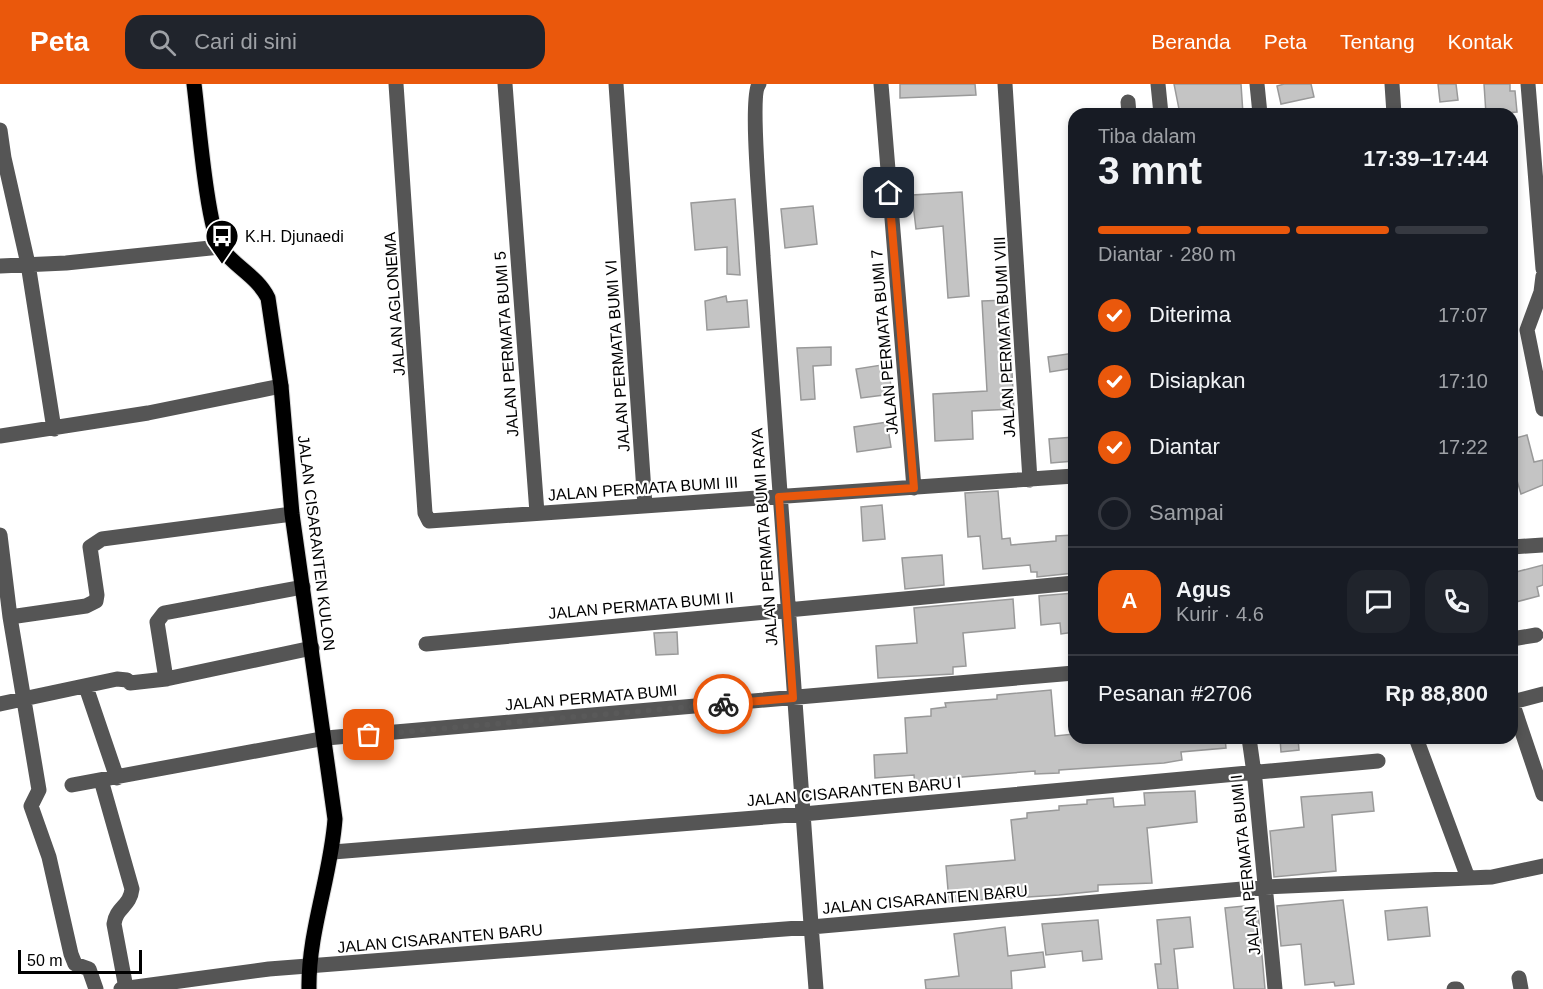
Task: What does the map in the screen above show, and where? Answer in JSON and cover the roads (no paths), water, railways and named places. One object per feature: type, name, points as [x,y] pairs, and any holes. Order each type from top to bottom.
[{"type":"main road","points":[[194,84],[212,222],[220,247]]},
{"type":"main road","name":"JALAN CISARANTEN KULON","points":[[220,247],[262,286],[268,298],[281,386],[292,514],[326,738],[335,819],[333,852],[309,966],[309,989]]},
{"type":"street","name":"JALAN AGLONEMA","points":[[396,84],[425,513],[429,520]]},
{"type":"street","name":"JALAN PERMATA BUMI 5","points":[[505,84],[537,513]]},
{"type":"street","name":"JALAN PERMATA BUMI VI","points":[[616,84],[645,506]]},
{"type":"street","name":"JALAN PERMATA BUMI 7","points":[[881,84],[914,488]]},
{"type":"street","name":"JALAN PERMATA BUMI VIII","points":[[1005,84],[1014,191],[1030,480]]},
{"type":"street","points":[[1158,84],[1160,108]]},
{"type":"street","points":[[1257,84],[1259,108]]},
{"type":"street","points":[[1392,84],[1394,108]]},
{"type":"street","points":[[1528,84],[1540,182],[1543,269]]},
{"type":"street","name":"JALAN PERMATA BUMI RAYA","points":[[755,86],[759,193],[786,610],[816,989]]},
{"type":"street","points":[[0,130],[2,158],[28,264],[54,429]]},
{"type":"street","points":[[0,266],[66,263],[220,247]]},
{"type":"street","points":[[1543,276],[1541,291],[1527,330],[1539,376],[1543,409]]},
{"type":"street","points":[[0,436],[54,429],[281,386]]},
{"type":"street","name":"JALAN PERMATA BUMI III","points":[[429,520],[1068,477]]},
{"type":"street","points":[[10,617],[86,606],[96,601],[98,595],[89,555],[94,542],[102,539],[292,514]]},
{"type":"street","points":[[0,535],[22,699],[39,790],[31,806],[49,857],[71,954],[75,964],[89,969],[96,989]]},
{"type":"street","points":[[1518,547],[1543,545]]},
{"type":"street","name":"JALAN PERMATA BUMI II","points":[[426,644],[1068,584]]},
{"type":"street","points":[[165,679],[157,622],[164,613],[303,587]]},
{"type":"street","points":[[1518,638],[1536,635]]},
{"type":"street","points":[[0,704],[117,679],[127,680],[130,683],[165,679],[312,648]]},
{"type":"street","name":"JALAN PERMATA BUMI","points":[[72,785],[326,738],[1068,674]]},
{"type":"street","points":[[86,687],[117,778]]},
{"type":"street","points":[[1518,700],[1543,694]]},
{"type":"street","points":[[1518,720],[1543,794]]},
{"type":"street","name":"JALAN PERMATA BUMI I","points":[[1250,744],[1275,989]]},
{"type":"street","points":[[1418,744],[1468,878]]},
{"type":"street","name":"JALAN CISARANTEN BARU I","points":[[333,852],[803,814],[1378,761]]},
{"type":"street","points":[[101,780],[132,889],[131,900],[115,916],[114,924],[124,989]]},
{"type":"street","name":"JALAN CISARANTEN BARU","points":[[124,989],[228,973],[812,927],[1265,887],[1492,877],[1543,866]]},
{"type":"place","name":"K.H. Djunaedi","points":[[222,265]]}]
